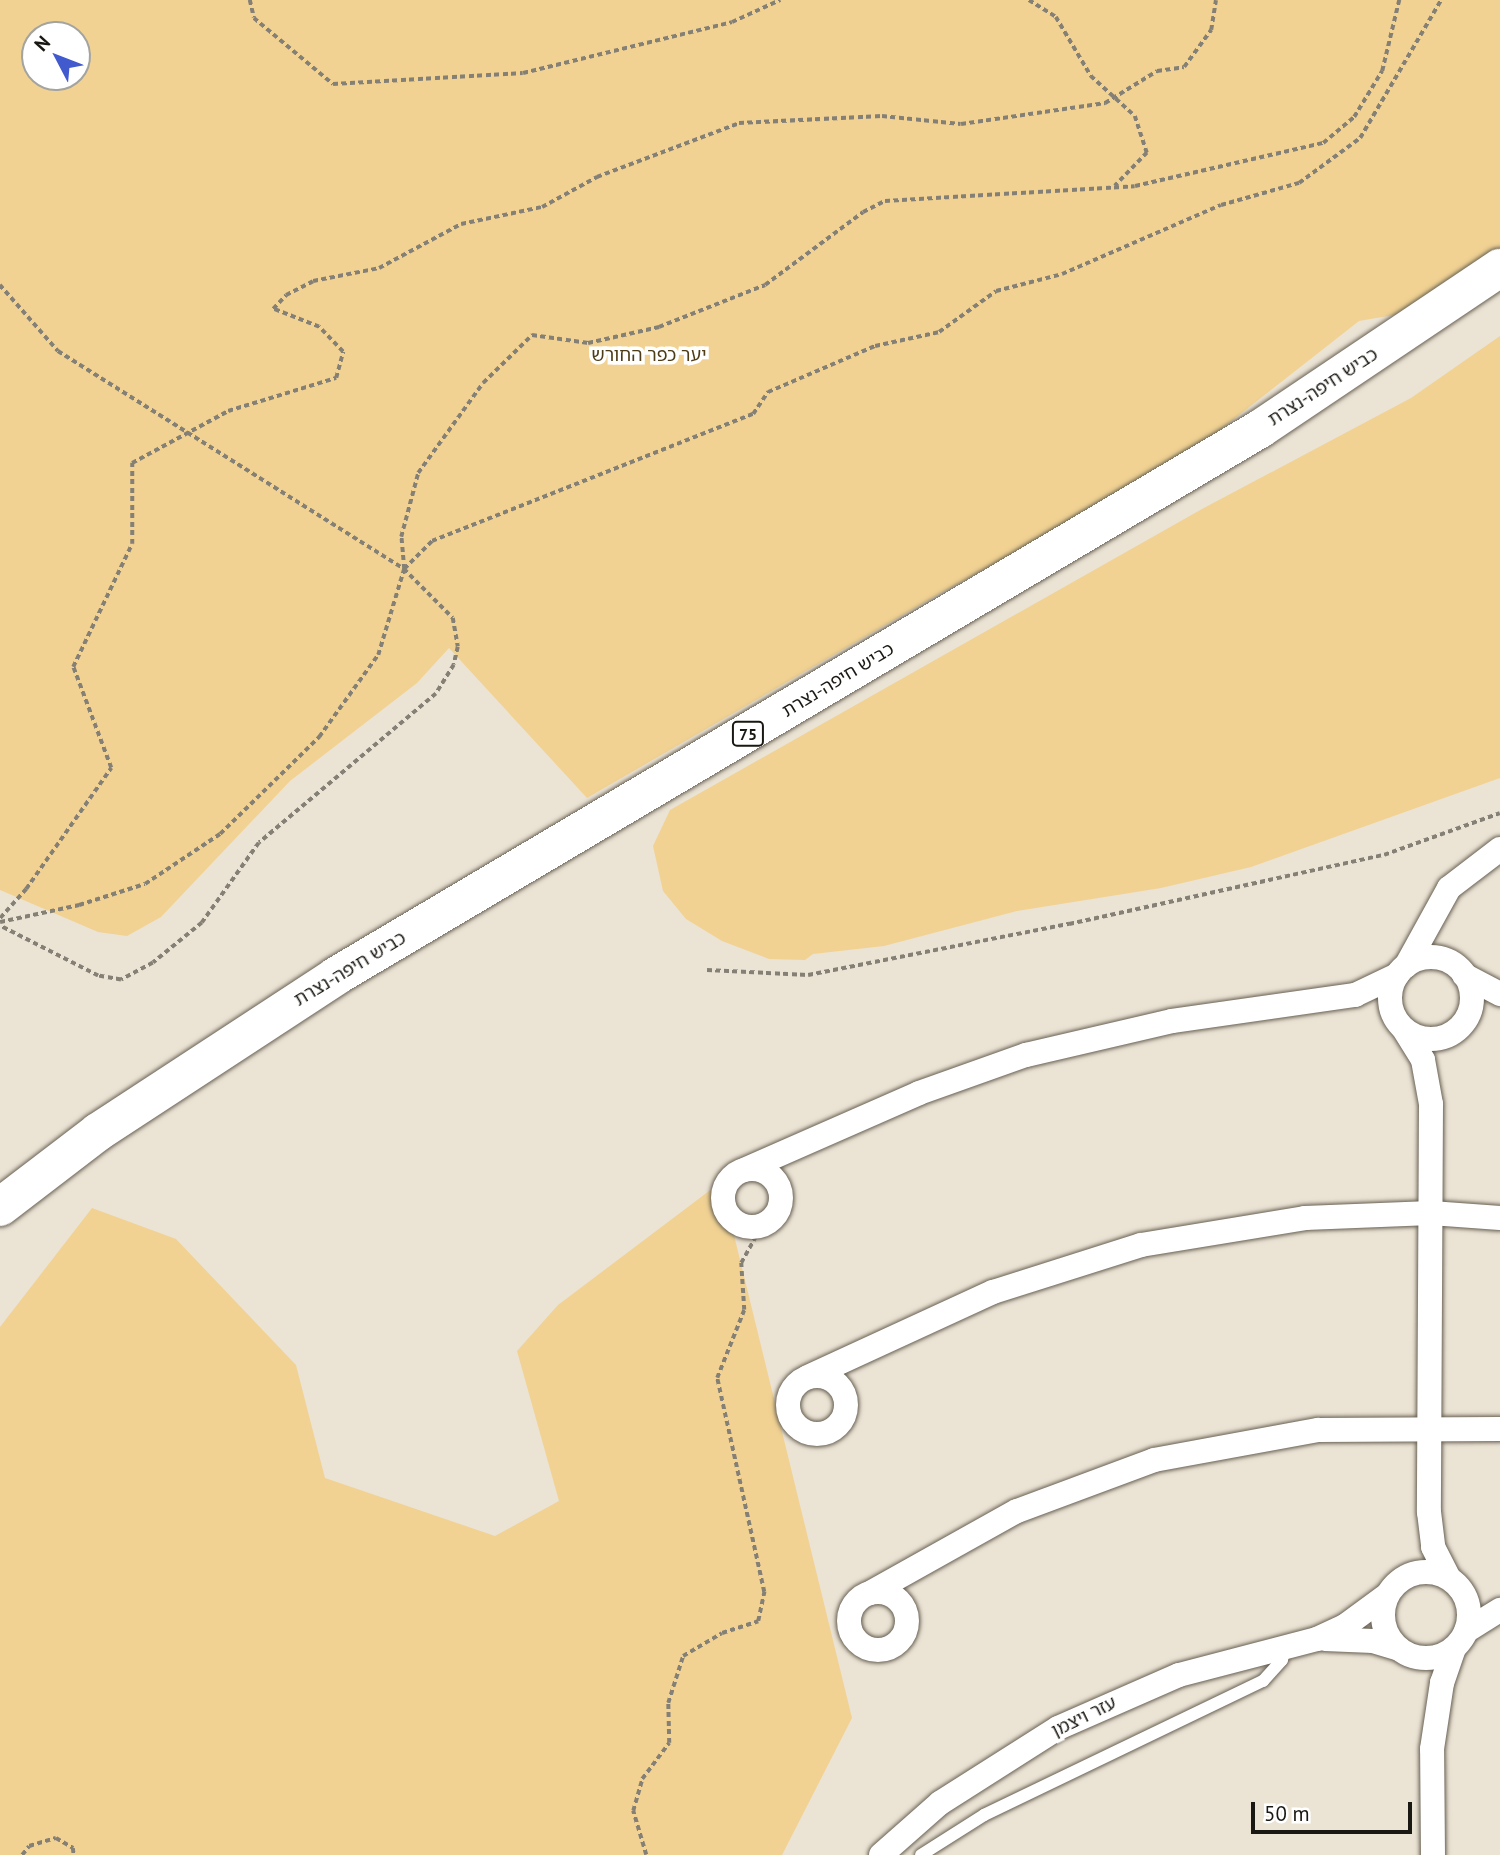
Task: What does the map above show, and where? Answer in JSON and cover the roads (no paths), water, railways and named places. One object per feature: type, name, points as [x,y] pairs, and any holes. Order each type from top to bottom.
[{"type":"highway","name":"כביש חיפה-נצרת","points":[[0,1207],[98,1132],[336,976],[1260,429],[1500,268]]},
{"type":"street","points":[[1433,1855],[1432,1749],[1437,1715],[1470,1611],[1433,1547],[1429,1512],[1432,1104],[1423,1060],[1400,1026],[1390,993],[1456,881],[1500,849]]},
{"type":"street","points":[[1432,1104],[1472,995],[1460,970],[1447,952],[1442,916],[1456,881]]},
{"type":"street","points":[[811,1139],[787,1163],[780,1187],[778,1212],[761,1227],[737,1224],[724,1205],[725,1188],[744,1170],[811,1139],[919,1093],[1026,1055],[1172,1021],[1354,995],[1426,957],[1460,970],[1500,994]]},
{"type":"street","points":[[1300,1004],[1376,1009],[1400,1026],[1432,1040],[1500,1008]]},
{"type":"street","points":[[744,1170],[761,1170],[780,1187]]},
{"type":"street","points":[[879,1342],[856,1361],[848,1374],[844,1394],[846,1410],[839,1424],[817,1434],[802,1430],[791,1419],[788,1403],[794,1387],[808,1377],[879,1342],[993,1292],[1141,1245],[1305,1217],[1431,1213],[1500,1218]]},
{"type":"street","points":[[808,1377],[826,1376],[844,1394]]},
{"type":"street","points":[[870,1593],[887,1593],[901,1602],[908,1618],[905,1634],[894,1646],[871,1649],[852,1635],[849,1619],[855,1603],[870,1593],[915,1567],[1017,1511],[1154,1460],[1318,1430],[1430,1426],[1500,1429]]},
{"type":"street","points":[[1408,1576],[1429,1512]]},
{"type":"street","points":[[901,1602],[915,1567]]},
{"type":"street","points":[[1317,1639],[1345,1626],[1408,1576],[1421,1572],[1500,1597]]},
{"type":"street","points":[[1387,1595],[1384,1625],[1406,1653],[1437,1715]]},
{"type":"street","points":[[1317,1639],[1373,1641],[1406,1653],[1434,1657],[1500,1610]]},
{"type":"street","name":"עזר ויצמן","points":[[881,1855],[940,1803],[1058,1728],[1179,1675],[1317,1639]]},
{"type":"lane","points":[[922,1855],[984,1815],[1263,1681],[1282,1660],[1285,1646]]},
{"type":"park label","name":"יער כפר החורש","points":[[649,355]]}]
